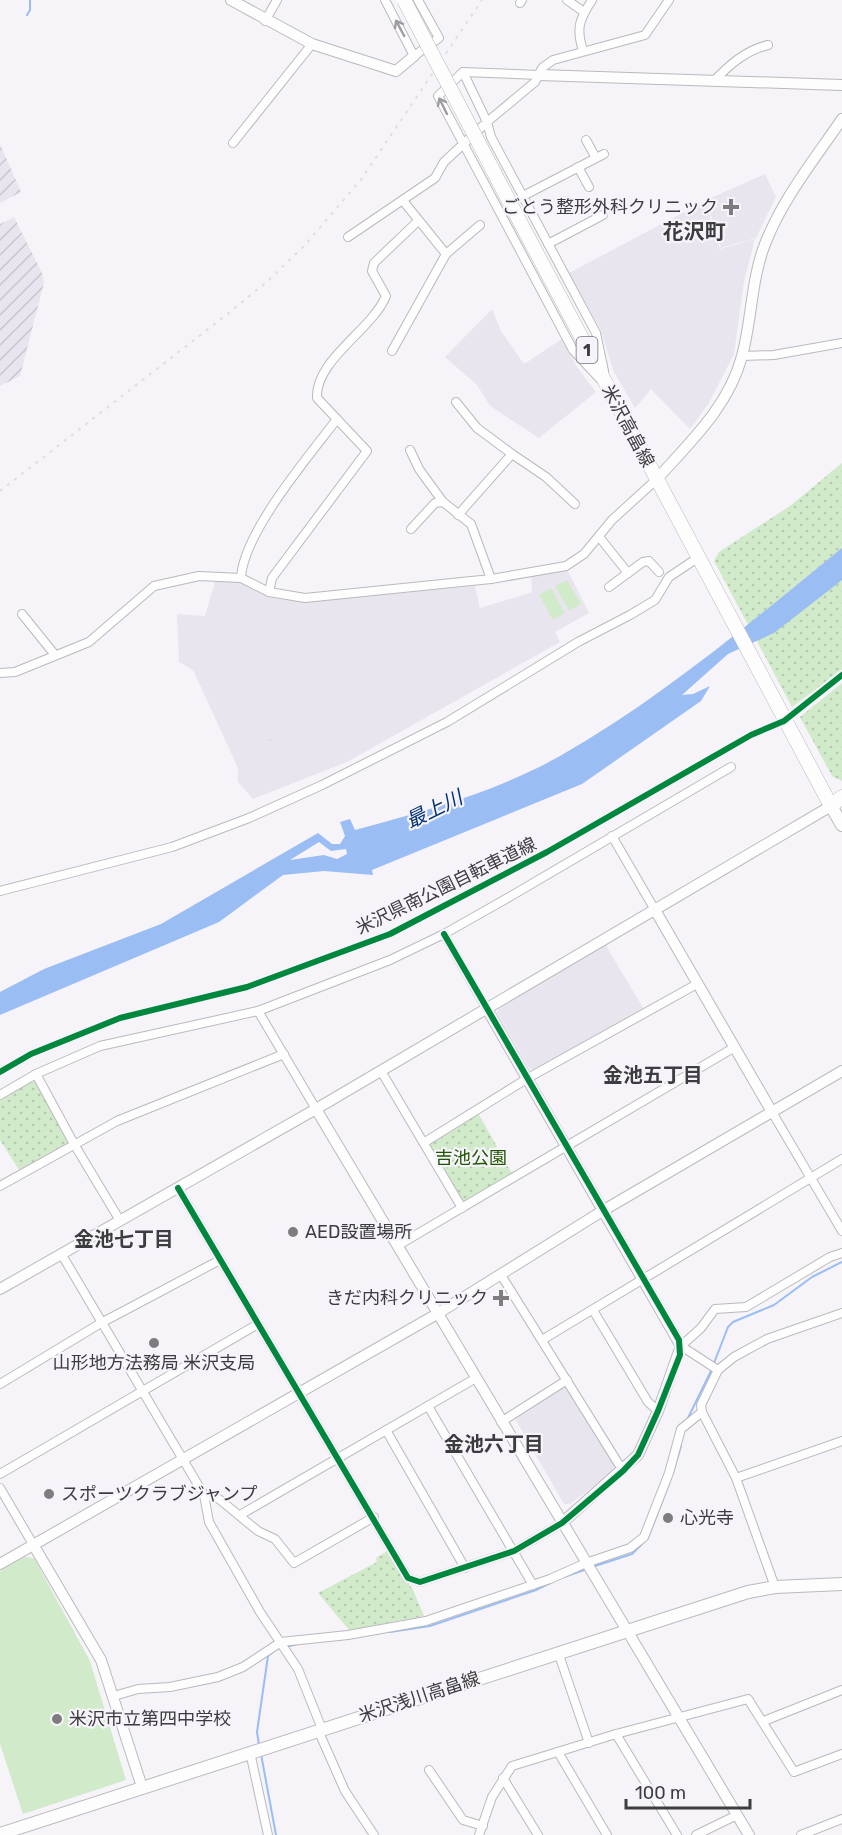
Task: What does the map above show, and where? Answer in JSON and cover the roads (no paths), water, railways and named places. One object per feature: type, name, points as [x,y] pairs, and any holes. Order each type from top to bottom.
[{"type":"main road","name":"米沢高畠線","points":[[404,0],[778,711],[831,806]]},
{"type":"main road","points":[[842,797],[831,806],[842,825]]},
{"type":"main road","name":"米沢浅川高畠線","points":[[0,1834],[627,1629],[748,1592],[775,1587],[842,1584]]},
{"type":"street","points":[[231,0],[265,21],[312,44],[396,70],[439,38],[418,0]]},
{"type":"street","points":[[265,21],[277,0]]},
{"type":"street","points":[[385,0],[414,56]]},
{"type":"street","points":[[567,0],[584,12]]},
{"type":"street","points":[[583,51],[578,32],[584,12],[592,0]]},
{"type":"street","points":[[348,237],[404,202],[435,178],[444,162],[535,82],[542,68],[553,60],[645,35],[669,0]]},
{"type":"street","points":[[233,143],[312,44]]},
{"type":"street","points":[[714,81],[728,66],[756,48],[768,45]]},
{"type":"street","points":[[607,386],[573,350],[462,145],[438,96],[463,72],[842,85]]},
{"type":"street","points":[[463,72],[487,122],[491,137],[596,333],[607,386]]},
{"type":"street","points":[[0,673],[15,672],[89,642],[154,586],[199,576],[241,578],[269,592],[304,598],[491,579],[566,566],[584,554],[600,538],[612,520],[657,479],[706,425],[724,399],[742,356],[753,287],[764,246],[784,204],[842,119]]},
{"type":"street","points":[[523,196],[600,156],[586,140]]},
{"type":"street","points":[[578,167],[589,187]]},
{"type":"street","points":[[404,202],[446,254]]},
{"type":"street","points":[[548,244],[603,215]]},
{"type":"street","points":[[269,592],[272,578],[368,451],[317,398],[316,390],[335,356],[380,312],[386,296],[372,271],[374,263],[418,221]]},
{"type":"street","points":[[392,351],[446,254],[480,225]]},
{"type":"street","points":[[742,356],[774,355],[842,343]]},
{"type":"street","points":[[456,402],[477,428],[546,477],[575,504]]},
{"type":"street","points":[[241,578],[245,555],[284,490],[337,419]]},
{"type":"street","points":[[410,450],[419,469],[443,502],[471,524],[491,579]]},
{"type":"street","points":[[458,515],[512,454]]},
{"type":"street","points":[[411,529],[435,503],[443,502]]},
{"type":"street","points":[[600,538],[628,573]]},
{"type":"street","points":[[609,587],[643,562],[649,561],[658,572]]},
{"type":"street","points":[[0,891],[172,847],[249,818],[322,784],[447,722],[578,642],[630,615],[655,600],[669,578],[701,562]]},
{"type":"street","points":[[22,614],[55,655]]},
{"type":"street","points":[[0,1095],[36,1074],[100,1046],[258,1011],[334,983],[444,934],[731,767]]},
{"type":"street","points":[[0,1289],[62,1255],[119,1219],[316,1109],[831,806]]},
{"type":"street","points":[[612,836],[842,1231]]},
{"type":"street","points":[[444,934],[681,1346],[718,1370]]},
{"type":"street","points":[[425,1142],[528,1078],[697,984]]},
{"type":"street","points":[[258,1011],[749,1835]]},
{"type":"street","points":[[397,1246],[735,1047]]},
{"type":"street","points":[[0,1186],[117,1120],[284,1054]]},
{"type":"street","points":[[381,1071],[462,1208]]},
{"type":"street","points":[[0,1564],[437,1314],[604,1210],[842,1071]]},
{"type":"street","points":[[36,1074],[119,1219]]},
{"type":"street","points":[[542,1340],[645,1280],[842,1159]]},
{"type":"street","points":[[178,1188],[408,1578],[420,1582],[514,1551],[562,1522],[623,1471],[638,1455],[658,1411],[681,1346],[701,1328],[715,1309],[746,1307],[830,1257],[842,1253]]},
{"type":"street","points":[[62,1255],[181,1461],[204,1495],[209,1522],[260,1612],[289,1653],[339,1781],[374,1835]]},
{"type":"street","points":[[0,1384],[102,1323],[220,1260]]},
{"type":"street","points":[[501,1275],[623,1471]]},
{"type":"street","points":[[593,1310],[648,1402],[658,1411]]},
{"type":"street","points":[[775,1587],[735,1478],[702,1412],[702,1405],[718,1370],[734,1357],[767,1339],[842,1313]]},
{"type":"street","points":[[0,1474],[258,1324]]},
{"type":"street","points":[[240,1515],[476,1378]]},
{"type":"street","points":[[501,1422],[567,1380]]},
{"type":"street","points":[[428,1406],[532,1585]]},
{"type":"street","points":[[114,1696],[138,1689],[170,1687],[218,1677],[243,1667],[282,1643],[348,1635],[426,1621],[532,1585],[630,1548],[644,1537],[669,1473],[681,1428],[702,1412]]},
{"type":"street","points":[[386,1430],[465,1568]]},
{"type":"street","points":[[735,1478],[842,1441]]},
{"type":"street","points":[[0,1488],[101,1660],[142,1787]]},
{"type":"street","points":[[204,1495],[219,1499],[258,1531],[275,1539],[294,1563],[374,1517]]},
{"type":"street","points":[[558,1652],[589,1743]]},
{"type":"street","points":[[764,1721],[842,1690]]},
{"type":"street","points":[[479,1835],[492,1797],[512,1766],[616,1734],[748,1699],[764,1721],[794,1772],[842,1754]]},
{"type":"street","points":[[616,1734],[676,1835]]},
{"type":"street","points":[[250,1752],[267,1835]]},
{"type":"street","points":[[558,1752],[607,1835]]},
{"type":"street","points":[[429,1770],[463,1820],[483,1826]]},
{"type":"street","points":[[503,1778],[538,1835]]},
{"type":"street","points":[[696,1835],[737,1815]]},
{"type":"street","points":[[801,1835],[842,1819]]},
{"type":"water","name":"最上川","points":[[842,548],[842,580],[774,633],[728,654],[682,695],[693,694],[710,686],[701,701],[582,784],[372,870],[373,875],[324,871],[283,875],[219,922],[0,1015],[0,992],[44,969],[161,924],[318,833],[332,844],[340,844],[345,836],[340,822],[350,819],[355,830],[434,808],[511,780],[560,756],[670,684],[740,631]],"holes":[[[319,842],[331,851],[346,849],[347,854],[337,859],[324,855],[290,860]]]},
{"type":"waterway","points":[[27,15],[30,10],[30,0]]},
{"type":"waterway","points":[[714,1363],[728,1327],[733,1322],[774,1305],[812,1277],[842,1262]]},
{"type":"waterway","points":[[687,1420],[712,1369]]},
{"type":"waterway","points":[[673,1473],[681,1446]]},
{"type":"waterway","points":[[592,1567],[632,1554],[648,1538],[669,1484]]},
{"type":"waterway","points":[[561,1578],[587,1569]]},
{"type":"waterway","points":[[390,1632],[430,1626],[536,1590],[550,1583]]},
{"type":"waterway","points":[[286,1647],[298,1644]]},
{"type":"waterway","points":[[259,1745],[257,1732],[268,1656],[273,1652]]},
{"type":"waterway","points":[[261,1754],[276,1835]]},
{"type":"railway","points":[[0,491],[230,312],[269,280],[304,246],[360,181],[482,0]]},
{"type":"railway","points":[[269,740],[279,739]]},
{"type":"place","name":"ごとう整形外科クリニック","points":[[731,207]]},
{"type":"place","name":"AED設置場所","points":[[293,1232]]},
{"type":"place","name":"きだ内科クリニック","points":[[501,1298]]},
{"type":"place","name":"山形地方法務局 米沢支局","points":[[154,1343]]},
{"type":"place","name":"スポーツクラブジャンプ","points":[[49,1494]]},
{"type":"place","name":"心光寺","points":[[668,1518]]},
{"type":"place","name":"米沢市立第四中学校","points":[[57,1719]]},
{"type":"district","name":"花沢町","points":[[694,232]]},
{"type":"district","name":"金池五丁目","points":[[653,1075]]},
{"type":"district","name":"金池七丁目","points":[[124,1239]]},
{"type":"district","name":"金池六丁目","points":[[494,1444]]},
{"type":"park label","name":"吉池公園","points":[[471,1158]]}]
